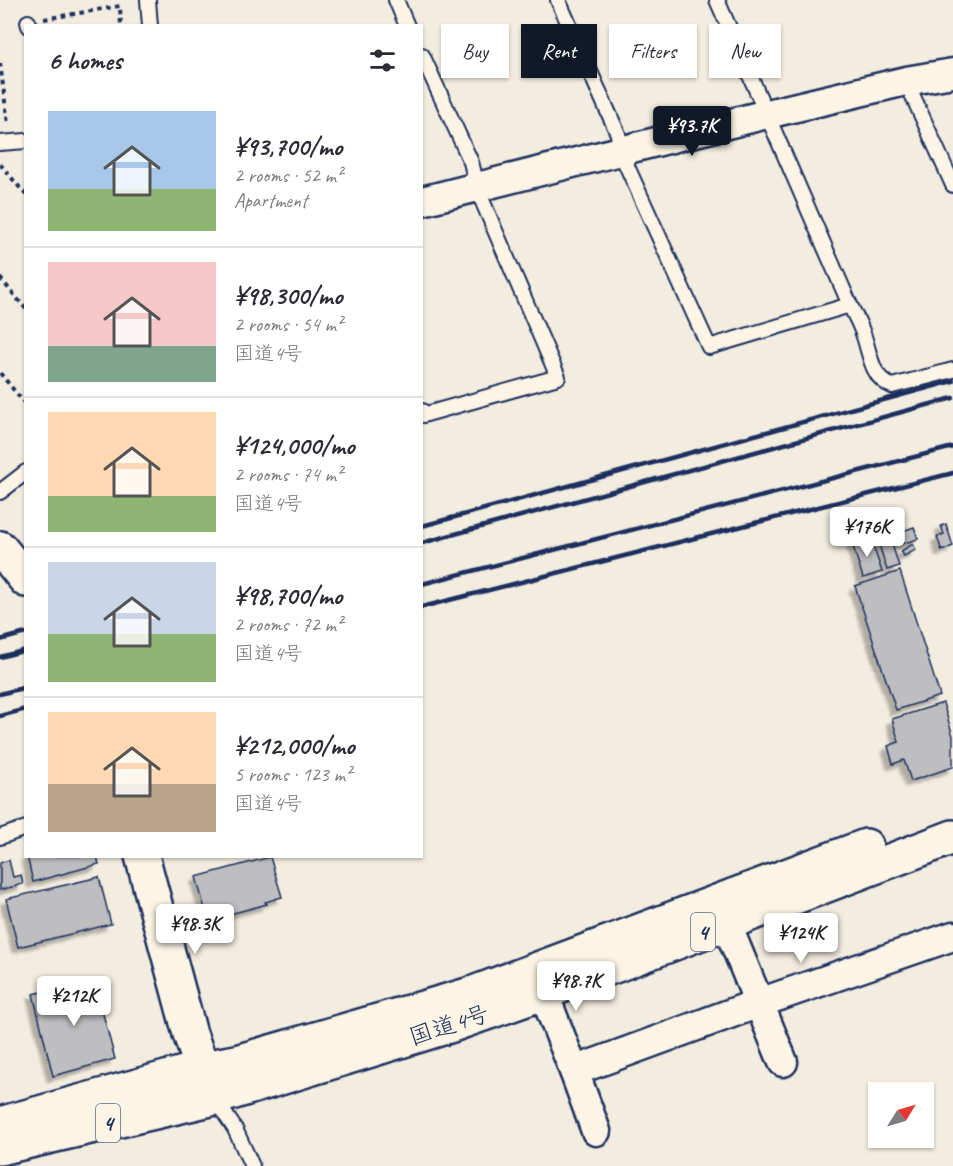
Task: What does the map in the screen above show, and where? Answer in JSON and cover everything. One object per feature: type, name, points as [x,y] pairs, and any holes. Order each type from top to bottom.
[{"type":"main road","points":[[0,548],[24,578]]},
{"type":"main road","name":"国道4号","points":[[0,1124],[208,1083],[452,1025],[539,982],[722,912],[953,814]]},
{"type":"main road","name":"国道4号","points":[[722,912],[953,837]]},
{"type":"main road","points":[[143,858],[190,1034],[208,1083]]},
{"type":"main road","name":"国道4号","points":[[0,1148],[208,1083]]},
{"type":"street","points":[[423,201],[767,114],[906,81],[953,73]]},
{"type":"street","points":[[722,912],[783,1062]]},
{"type":"street","points":[[574,1071],[759,1003],[953,936]]},
{"type":"street","points":[[539,982],[596,1131]]},
{"type":"lane","points":[[148,0],[150,24]]},
{"type":"lane","points":[[396,0],[407,24]]},
{"type":"lane","points":[[558,0],[618,134],[620,150],[709,347],[850,305]]},
{"type":"lane","points":[[717,0],[862,330],[873,367],[882,383],[892,386],[953,370]]},
{"type":"lane","points":[[423,58],[471,162],[477,186],[558,377],[423,415]]},
{"type":"lane","points":[[906,81],[953,184]]},
{"type":"lane","points":[[5,143],[24,141]]},
{"type":"lane","points":[[0,492],[24,474]]},
{"type":"lane","points":[[0,837],[24,829]]},
{"type":"lane","points":[[208,1083],[235,1129],[252,1166]]},
{"type":"path","points":[[28,24],[120,6],[122,24]]},
{"type":"path","points":[[0,63],[5,143]]},
{"type":"path","points":[[0,164],[24,193]]},
{"type":"path","points":[[0,278],[24,307]]},
{"type":"path","points":[[0,373],[24,403]]},
{"type":"building","points":[[946,524],[953,546],[942,551],[937,537],[944,534],[941,526]]},
{"type":"building","points":[[914,527],[918,539],[901,544],[897,533]]},
{"type":"building","points":[[882,533],[884,537],[889,535],[899,566],[887,570],[876,535]]},
{"type":"building","points":[[870,537],[882,572],[863,578],[852,543]]},
{"type":"building","points":[[913,544],[916,550],[904,556],[901,551]]},
{"type":"building","points":[[900,571],[940,696],[896,710],[855,586]]},
{"type":"building","points":[[943,703],[953,736],[953,767],[911,781],[904,760],[893,764],[888,746],[899,742],[892,719]]},
{"type":"building","points":[[27,858],[98,858],[99,864],[33,882]]},
{"type":"building","points":[[270,858],[282,897],[265,902],[267,904],[208,920],[196,877]]},
{"type":"building","points":[[9,860],[13,877],[21,875],[23,884],[0,890],[0,863]]},
{"type":"building","points":[[99,877],[111,924],[18,947],[6,899]]},
{"type":"building","points":[[94,980],[115,1059],[53,1076],[33,994]]},
{"type":"railway","points":[[423,526],[953,381]]},
{"type":"railway","points":[[423,543],[953,398]]},
{"type":"railway","points":[[423,584],[953,447]]},
{"type":"railway","points":[[423,607],[953,473]]},
{"type":"railway","points":[[0,640],[24,634]]},
{"type":"railway","points":[[0,657],[24,651]]},
{"type":"railway","points":[[0,694],[24,688]]},
{"type":"railway","points":[[0,716],[24,710]]}]
